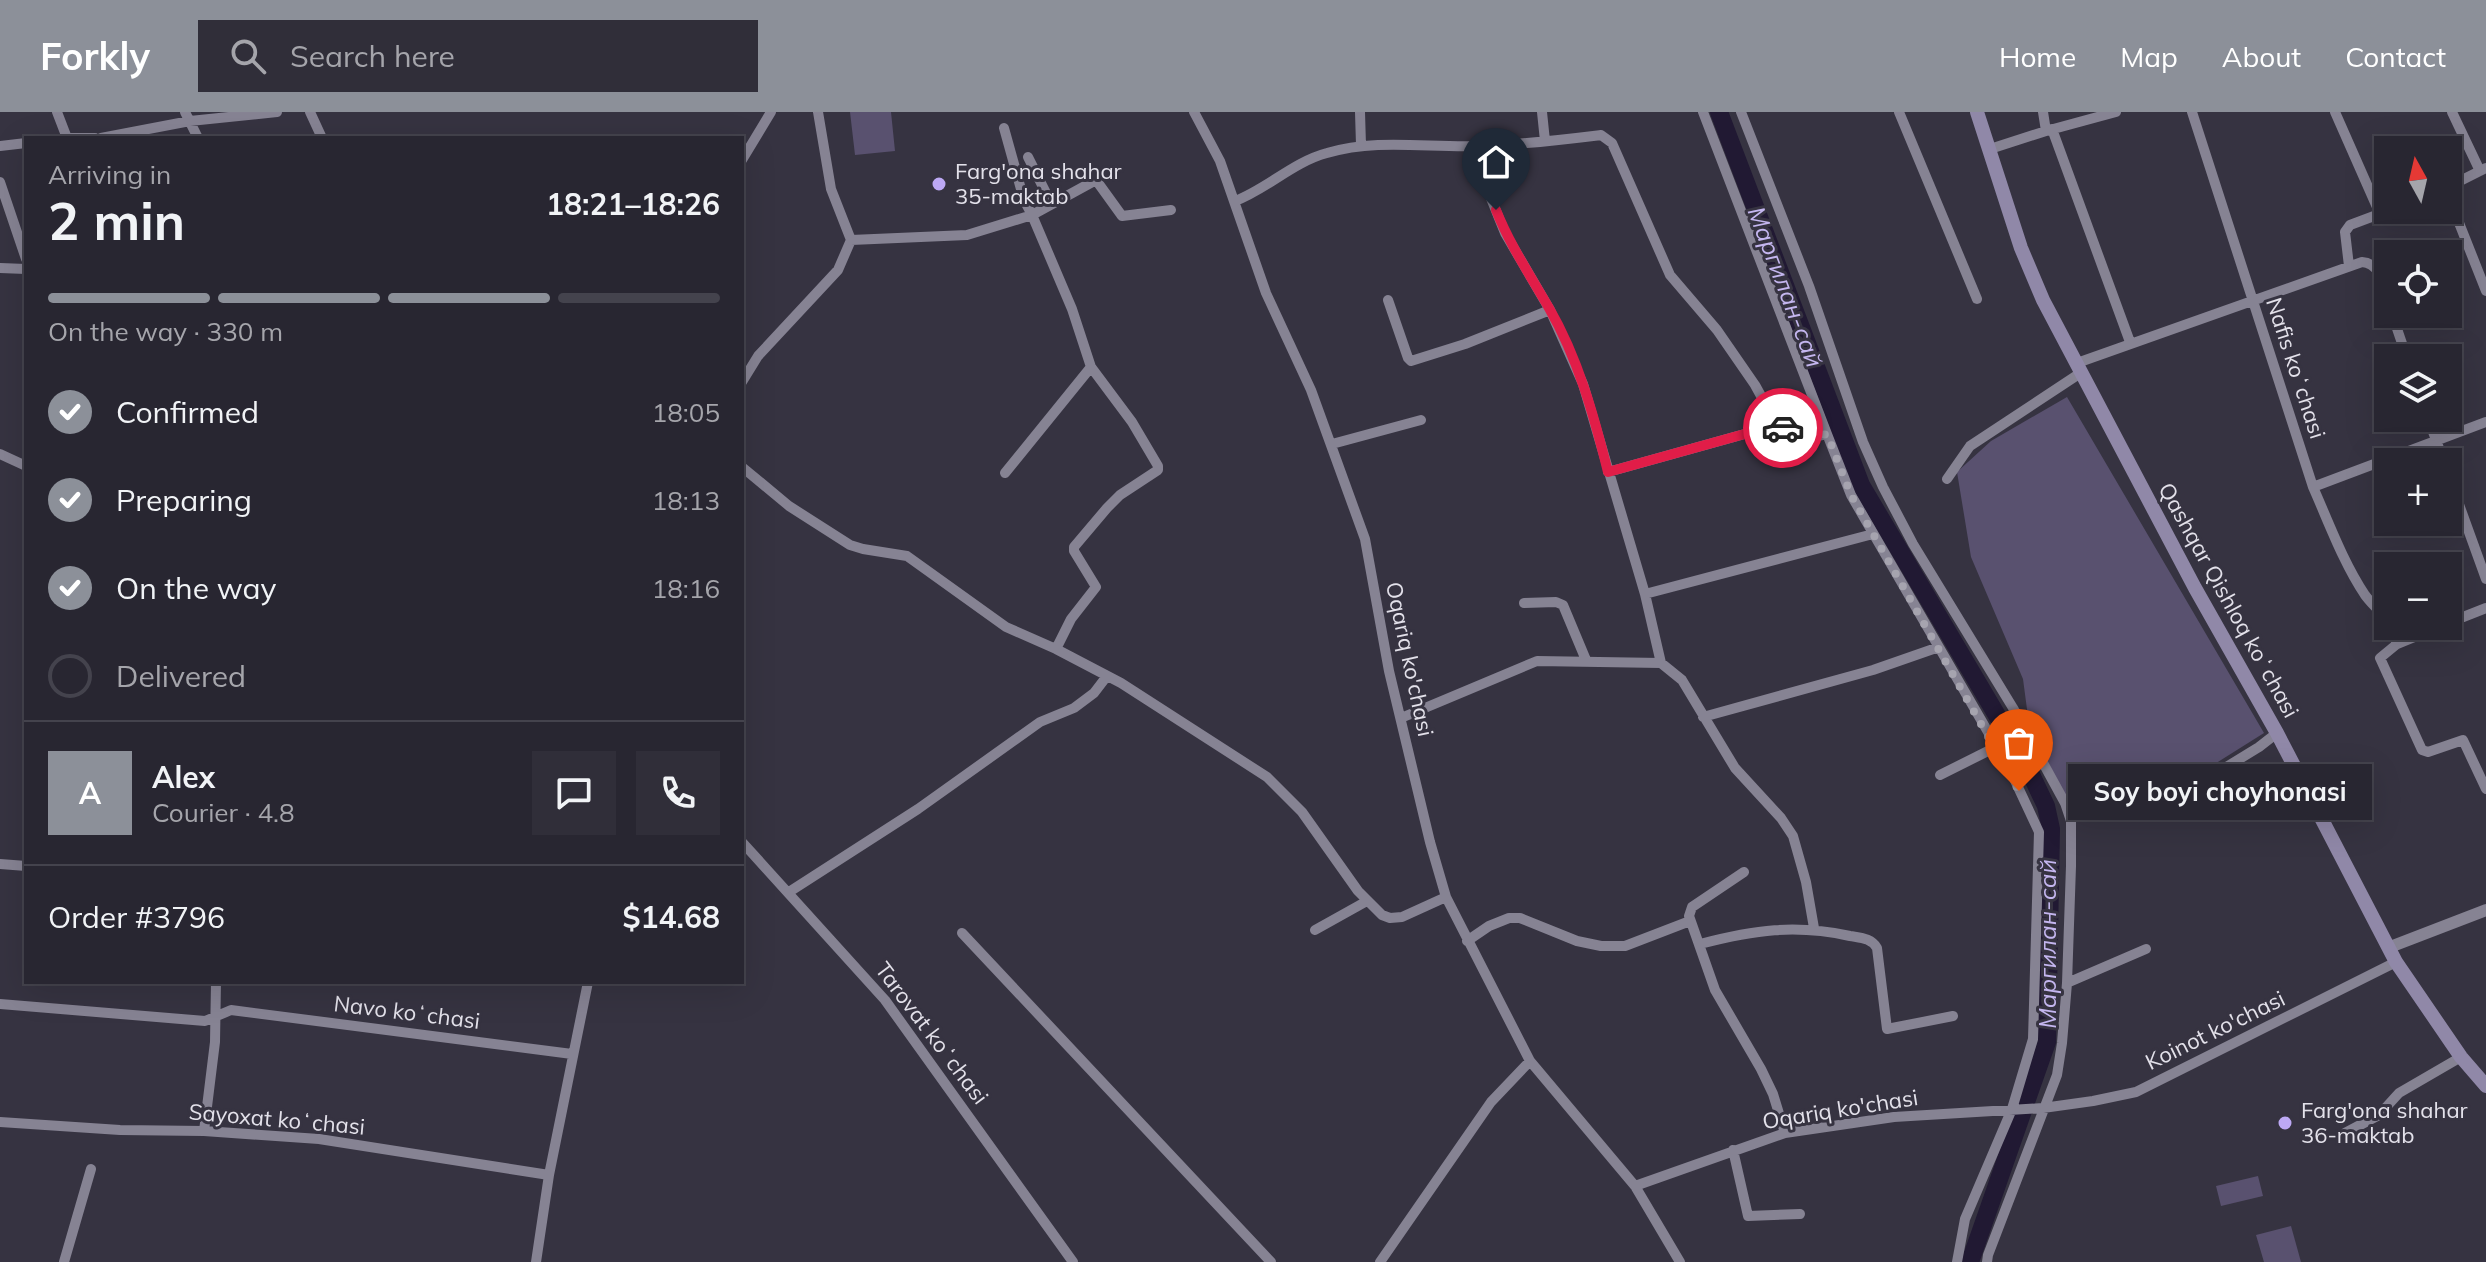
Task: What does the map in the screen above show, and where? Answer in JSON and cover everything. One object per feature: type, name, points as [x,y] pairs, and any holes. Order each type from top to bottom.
[{"type":"main road","name":"Qashqar Qishloq koʻchasi","points":[[1977,112],[2033,278],[2195,588],[2277,733],[2396,962],[2461,1057],[2486,1086]]},
{"type":"street","points":[[57,112],[65,136]]},
{"type":"street","points":[[109,136],[187,117],[277,112]]},
{"type":"street","points":[[310,112],[321,136]]},
{"type":"street","points":[[744,157],[771,112]]},
{"type":"street","points":[[744,379],[758,356],[838,270],[851,240],[831,189],[818,112]]},
{"type":"street","name":"Oqariq ko'chasi","points":[[1194,112],[1220,161],[1266,293],[1311,390],[1365,539],[1389,671],[1446,897],[1530,1061],[1635,1186],[1680,1262]]},
{"type":"street","points":[[1360,112],[1361,145]]},
{"type":"street","points":[[1542,112],[1545,141]]},
{"type":"street","points":[[1703,112],[1851,495],[1996,747],[2039,832],[2033,1039],[2012,1109],[1965,1219],[1957,1262]]},
{"type":"street","points":[[1741,112],[1809,286],[1863,442],[1883,487],[1913,544],[2013,708],[2065,803],[2071,821],[2067,983],[2057,1075],[1987,1262]]},
{"type":"street","points":[[1899,112],[1977,299]]},
{"type":"street","points":[[2043,112],[2130,342]]},
{"type":"street","points":[[1990,149],[2116,112]]},
{"type":"street","name":"Nafis koʻchasi","points":[[2192,112],[2313,487],[2338,545],[2367,598],[2374,604]]},
{"type":"street","points":[[2335,112],[2374,190]]},
{"type":"street","points":[[2452,112],[2483,169],[2462,180]]},
{"type":"street","points":[[187,117],[197,136]]},
{"type":"street","points":[[1004,128],[1024,200],[1072,309],[1091,367],[1132,422],[1158,466],[1158,470],[1120,495],[1074,547],[1096,587],[1071,619],[1056,649]]},
{"type":"street","points":[[1235,201],[1252,195],[1311,159],[1361,145],[1482,146],[1601,135],[1612,143],[1670,275],[1717,330],[1755,385],[1777,425]]},
{"type":"street","points":[[0,146],[24,143]]},
{"type":"street","points":[[1482,146],[1486,186],[1505,233],[1550,310],[1583,384],[1645,594],[1661,663]]},
{"type":"street","points":[[1028,157],[1051,203]]},
{"type":"street","points":[[851,240],[967,235],[1032,215],[1096,180],[1122,216],[1171,210]]},
{"type":"street","points":[[0,182],[24,253]]},
{"type":"street","points":[[2349,266],[2345,232],[2350,225],[2374,216]]},
{"type":"street","points":[[2459,224],[2486,291]]},
{"type":"street","points":[[1947,479],[1970,446],[2080,367],[2130,342],[2254,302],[2349,266],[2370,262],[2374,266]]},
{"type":"street","points":[[0,268],[24,269]]},
{"type":"street","points":[[1388,300],[1411,361],[1465,344],[1550,310]]},
{"type":"street","points":[[1005,473],[1091,367]]},
{"type":"street","points":[[1332,444],[1421,420]]},
{"type":"street","points":[[2313,487],[2486,422]]},
{"type":"street","points":[[1608,472],[1777,425],[1804,436],[1827,434]]},
{"type":"street","points":[[2433,432],[2438,448]]},
{"type":"street","points":[[0,454],[24,465]]},
{"type":"street","points":[[744,469],[789,506],[850,545],[907,556],[1006,627],[1107,676],[1278,785],[1302,812],[1367,901],[1382,915],[1402,917],[1446,897]]},
{"type":"street","points":[[2462,513],[2486,579]]},
{"type":"street","points":[[1645,594],[1873,534]]},
{"type":"street","points":[[1524,603],[1556,602],[1563,605],[1586,660]]},
{"type":"street","points":[[2462,617],[2486,608]]},
{"type":"street","name":"Nafis koʻchasi","points":[[2395,640],[2397,644]]},
{"type":"street","points":[[2407,640],[2380,658],[2422,750],[2428,752],[2463,740],[2486,789]]},
{"type":"street","points":[[1703,717],[1873,670],[1939,647]]},
{"type":"street","points":[[1401,718],[1537,661],[1661,663],[1682,680],[1735,768],[1781,818],[1793,836],[1806,882],[1814,928]]},
{"type":"street","points":[[789,892],[918,809],[1040,722],[1074,708],[1094,693],[1107,676]]},
{"type":"street","points":[[2102,815],[2150,805],[2184,793],[2277,733]]},
{"type":"street","points":[[1940,775],[1996,747]]},
{"type":"street","name":"Tarovat koʻchasi","points":[[744,844],[885,1000],[1073,1262]]},
{"type":"street","points":[[0,864],[24,866]]},
{"type":"street","points":[[1744,872],[1691,908],[1690,921],[1715,990],[1773,1094],[1785,1133]]},
{"type":"street","points":[[1315,930],[1367,901]]},
{"type":"street","points":[[2390,947],[2486,910]]},
{"type":"street","points":[[1467,941],[1489,926],[1509,918],[1520,918],[1577,941],[1601,946],[1625,946],[1690,921]]},
{"type":"street","points":[[1700,944],[1774,929],[1814,928],[1871,940],[1877,948],[1887,1029],[1953,1016]]},
{"type":"street","points":[[962,933],[1271,1262]]},
{"type":"street","points":[[2067,983],[2146,949]]},
{"type":"street","name":"Koinot ko'chasi","points":[[2012,1109],[2043,1108],[2136,1092],[2396,962]]},
{"type":"street","points":[[204,1131],[217,1014],[216,984]]},
{"type":"street","points":[[536,1262],[549,1175],[588,984]]},
{"type":"street","name":"Navo koʻchasi","points":[[0,1004],[205,1021],[231,1010],[572,1054]]},
{"type":"street","points":[[2345,1133],[2379,1115],[2399,1093],[2461,1057]]},
{"type":"street","points":[[1380,1262],[1491,1102],[1530,1061]]},
{"type":"street","name":"Oqariq ko'chasi","points":[[1635,1186],[1785,1133],[1894,1117],[2012,1109]]},
{"type":"street","name":"Sayoxat koʻchasi","points":[[0,1122],[319,1139],[549,1175]]},
{"type":"street","points":[[1733,1150],[1748,1216],[1800,1214]]},
{"type":"street","points":[[64,1262],[91,1169]]},
{"type":"shaded area","points":[[850,112],[891,112],[895,151],[855,155]]},
{"type":"shaded area","points":[[2067,397],[2264,733],[2194,777],[2071,810],[2030,732],[2023,679],[1971,557],[1957,472],[1991,441]]},
{"type":"shaded area","points":[[2258,1176],[2263,1196],[2221,1206],[2216,1186]]},
{"type":"shaded area","points":[[2291,1226],[2301,1262],[2264,1262],[2256,1235]]},
{"type":"waterway","name":"Маргилан-сай","points":[[1719,112],[1861,485],[2028,768],[2046,806],[2051,829],[2047,1042],[1970,1262]]},
{"type":"way so far","points":[[1783,428],[1804,436],[1827,434],[1851,495],[2010,770],[2019,791]]},
{"type":"place","name":"Farg'ona shahar 35-maktab","points":[[939,184]]},
{"type":"place","name":"Soy boyi choyhonasi","points":[[2019,791]]},
{"type":"place","name":"Farg'ona shahar 36-maktab","points":[[2285,1123]]},
{"type":"route","points":[[1496,210],[1520,262],[1550,310],[1583,384],[1608,472],[1777,425],[1783,428]]}]
